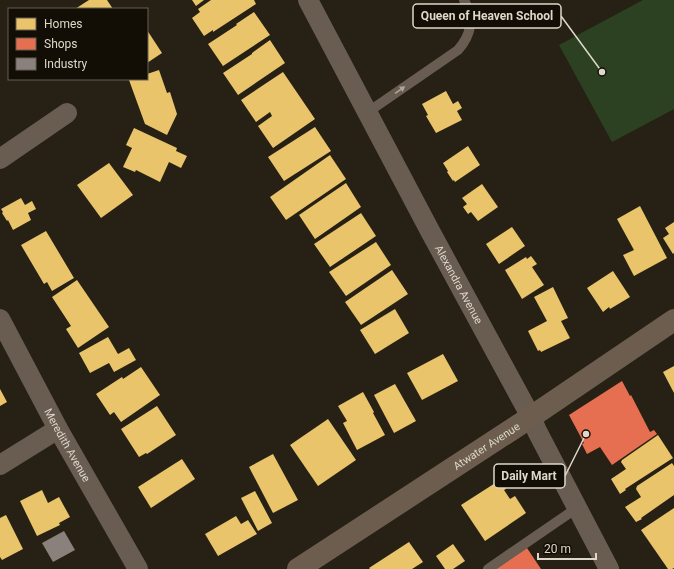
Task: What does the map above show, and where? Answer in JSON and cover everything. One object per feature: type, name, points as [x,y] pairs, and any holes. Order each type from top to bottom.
[{"type":"street","name":"Alexandra Avenue","points":[[308,0],[492,347],[531,417],[609,569]]},
{"type":"street","points":[[0,159],[67,112]]},
{"type":"street","name":"Meredith Avenue","points":[[0,319],[58,429],[138,569]]},
{"type":"street","name":"Atwater Avenue","points":[[298,569],[531,417],[674,320]]},
{"type":"street","points":[[0,465],[58,429]]},
{"type":"lane","points":[[368,112],[458,50],[469,34],[471,26],[471,19],[464,0]]},
{"type":"lane","points":[[488,569],[578,508]]},
{"type":"green space","points":[[643,0],[674,0],[674,109],[612,142],[559,45]]},
{"type":"building: Homes","points":[[89,0],[107,0],[112,8],[77,8]]},
{"type":"building: Homes","points":[[192,0],[204,0],[196,6]]},
{"type":"building: Homes","points":[[211,0],[254,0],[256,4],[213,32],[213,30],[204,36],[192,18],[200,12],[198,9]]},
{"type":"building: Homes","points":[[254,12],[270,35],[223,66],[208,44]]},
{"type":"building: Homes","points":[[148,32],[162,53],[148,62]]},
{"type":"building: Homes","points":[[270,40],[285,63],[238,95],[223,73]]},
{"type":"building: Homes","points":[[159,70],[167,93],[170,92],[177,114],[167,135],[145,124],[129,80],[148,80],[148,74]]},
{"type":"building: Homes","points":[[283,72],[315,119],[273,148],[258,126],[272,116],[270,112],[256,122],[241,100]]},
{"type":"building: Homes","points":[[446,91],[453,104],[458,101],[462,108],[457,111],[462,120],[436,133],[426,116],[428,115],[422,104]]},
{"type":"building: Homes","points":[[315,127],[331,151],[284,181],[268,157]]},
{"type":"building: Homes","points":[[134,128],[177,148],[176,151],[187,156],[181,168],[169,162],[160,182],[136,170],[135,172],[123,167],[132,148],[126,145]]},
{"type":"building: Homes","points":[[468,146],[480,165],[455,182],[447,172],[448,171],[443,163]]},
{"type":"building: Homes","points":[[330,155],[346,179],[286,220],[270,197]]},
{"type":"building: Homes","points":[[109,163],[133,195],[101,218],[77,185]]},
{"type":"building: Homes","points":[[346,183],[361,207],[315,239],[299,215]]},
{"type":"building: Homes","points":[[482,184],[498,207],[478,221],[471,212],[468,214],[463,207],[467,204],[462,198]]},
{"type":"building: Homes","points":[[21,198],[25,205],[32,201],[36,209],[28,213],[31,220],[13,230],[1,209]]},
{"type":"building: Homes","points":[[640,206],[667,258],[634,276],[623,255],[634,250],[617,219]]},
{"type":"building: Homes","points":[[361,213],[376,236],[330,267],[314,244]]},
{"type":"building: Homes","points":[[674,222],[673,254],[663,238],[669,234],[665,228]]},
{"type":"building: Homes","points":[[512,227],[525,246],[499,264],[486,244]]},
{"type":"building: Homes","points":[[46,231],[74,278],[52,291],[47,282],[44,284],[21,245]]},
{"type":"building: Homes","points":[[376,242],[391,265],[346,296],[329,272]]},
{"type":"building: Homes","points":[[531,256],[537,264],[532,267],[544,285],[522,299],[505,270],[526,257],[527,259]]},
{"type":"building: Homes","points":[[392,270],[408,294],[361,325],[345,302]]},
{"type":"building: Homes","points":[[613,271],[630,297],[610,309],[609,307],[603,312],[587,288]]},
{"type":"building: Homes","points":[[77,280],[109,327],[78,348],[66,329],[71,326],[52,297]]},
{"type":"building: Homes","points":[[553,287],[568,318],[561,321],[570,338],[541,352],[540,350],[538,351],[528,331],[547,321],[534,297]]},
{"type":"building: Homes","points":[[395,309],[409,333],[375,354],[360,330]]},
{"type":"building: Homes","points":[[108,337],[118,354],[129,348],[136,360],[114,372],[109,363],[90,373],[79,353]]},
{"type":"building: Homes","points":[[443,354],[458,381],[422,400],[407,373]]},
{"type":"building: Homes","points":[[674,366],[674,393],[663,372]]},
{"type":"building: Homes","points":[[141,367],[160,395],[121,422],[114,412],[110,415],[96,394],[122,377],[123,379]]},
{"type":"building: Homes","points":[[395,384],[416,421],[394,433],[374,395]]},
{"type":"building: Homes","points":[[0,389],[7,402],[0,406]]},
{"type":"building: Homes","points":[[363,392],[385,435],[357,450],[343,423],[347,421],[338,406]]},
{"type":"building: Homes","points":[[157,406],[176,435],[147,454],[146,453],[139,457],[121,429]]},
{"type":"building: Homes","points":[[328,419],[356,460],[318,486],[290,445]]},
{"type":"building: Homes","points":[[658,435],[673,458],[625,489],[626,490],[620,494],[611,479],[626,469],[621,462],[622,460]]},
{"type":"building: Homes","points":[[273,454],[298,500],[273,513],[249,467]]},
{"type":"building: Homes","points":[[182,459],[195,479],[151,508],[138,487]]},
{"type":"building: Homes","points":[[672,463],[674,466],[674,495],[636,522],[625,507],[641,497],[636,489],[637,486]]},
{"type":"building: Homes","points":[[500,480],[510,499],[515,496],[526,513],[485,541],[461,505]]},
{"type":"building: Homes","points":[[42,490],[48,503],[59,497],[70,517],[59,523],[60,525],[37,536],[20,501]]},
{"type":"building: Homes","points":[[255,491],[272,523],[258,531],[241,498]]},
{"type":"building: Homes","points":[[674,508],[674,568],[668,569],[641,530]]},
{"type":"building: Homes","points":[[6,515],[23,549],[2,560],[0,557],[0,518]]},
{"type":"building: Homes","points":[[236,516],[241,524],[248,520],[257,534],[218,556],[205,534]]},
{"type":"building: Homes","points":[[409,542],[423,562],[412,569],[369,568]]},
{"type":"building: Homes","points":[[453,544],[465,561],[453,569],[445,569],[436,556]]},
{"type":"building: Shops","points":[[622,381],[650,432],[654,430],[657,434],[612,465],[600,447],[587,454],[582,444],[584,443],[569,415]]},
{"type":"building: Shops","points":[[527,548],[541,569],[495,569]]},
{"type":"building: Industry","points":[[64,531],[75,550],[53,562],[42,543]]},
{"type":"place","name":"Queen of Heaven School","points":[[602,72]]},
{"type":"place","name":"Daily Mart","points":[[586,434]]}]
